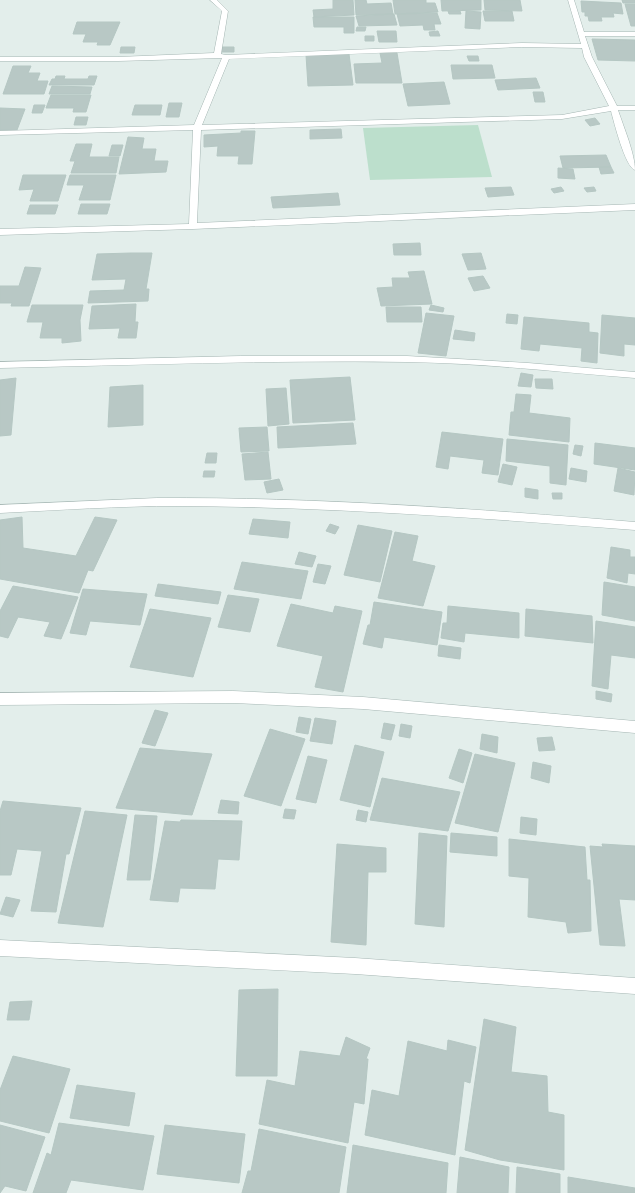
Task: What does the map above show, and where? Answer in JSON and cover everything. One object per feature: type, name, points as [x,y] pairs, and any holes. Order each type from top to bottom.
[{"type":"street","points":[[213,0],[225,11],[217,55]]},
{"type":"street","points":[[571,0],[584,46],[614,108],[624,143],[635,168]]},
{"type":"street","points":[[580,34],[635,34]]},
{"type":"street","points":[[0,59],[118,59],[217,55],[226,57],[522,45],[584,46]]},
{"type":"street","points":[[193,226],[197,128],[226,57]]},
{"type":"street","points":[[0,133],[562,117],[614,108],[635,108]]},
{"type":"street","points":[[0,232],[193,226],[635,207]]},
{"type":"street","points":[[0,365],[241,359],[407,359],[528,366],[635,375]]},
{"type":"street","points":[[0,509],[178,502],[289,505],[515,516],[635,526]]},
{"type":"street","points":[[0,699],[110,700],[233,697],[363,703],[635,727]]},
{"type":"street","points":[[0,948],[355,966],[635,986]]},
{"type":"green space","points":[[478,125],[492,177],[370,180],[363,128]]},
{"type":"building","points":[[333,0],[353,0],[354,15],[314,17],[313,10],[333,9]]},
{"type":"building","points":[[355,0],[366,0],[367,4],[391,3],[393,14],[356,15]]},
{"type":"building","points":[[393,0],[426,0],[426,3],[435,3],[438,12],[395,14]]},
{"type":"building","points":[[441,0],[481,0],[481,10],[442,11]]},
{"type":"building","points":[[484,0],[520,0],[522,11],[485,10]]},
{"type":"building","points":[[622,0],[635,0],[635,3],[623,3]]},
{"type":"building","points":[[581,1],[621,3],[623,14],[613,13],[614,17],[601,17],[602,21],[589,21],[588,16],[585,16],[585,12],[582,12]]},
{"type":"building","points":[[625,4],[635,4],[635,26],[631,26]]},
{"type":"building","points":[[448,11],[460,11],[461,14],[449,14]]},
{"type":"building","points":[[466,11],[481,12],[480,29],[465,28]]},
{"type":"building","points":[[483,11],[512,11],[514,21],[485,21]]},
{"type":"building","points":[[437,13],[441,24],[434,24],[435,30],[424,30],[423,25],[400,26],[397,14]]},
{"type":"building","points":[[394,14],[397,25],[359,26],[356,16]]},
{"type":"building","points":[[313,17],[354,17],[354,33],[344,33],[344,27],[314,27]]},
{"type":"building","points":[[77,22],[120,22],[110,45],[97,45],[98,42],[83,42],[86,34],[73,34]]},
{"type":"building","points":[[357,27],[366,27],[365,31],[356,31]]},
{"type":"building","points":[[377,31],[396,31],[397,42],[379,42]]},
{"type":"building","points":[[438,31],[440,36],[430,36],[429,32]]},
{"type":"building","points":[[365,36],[374,36],[374,41],[365,41]]},
{"type":"building","points":[[592,39],[635,40],[635,61],[598,60]]},
{"type":"building","points":[[121,47],[135,47],[134,53],[120,53]]},
{"type":"building","points":[[222,47],[234,47],[234,52],[221,52]]},
{"type":"building","points":[[380,53],[397,53],[402,83],[356,83],[354,64],[382,63]]},
{"type":"building","points":[[349,54],[353,85],[308,86],[306,55]]},
{"type":"building","points":[[467,56],[478,56],[479,61],[469,61]]},
{"type":"building","points":[[451,65],[492,65],[495,78],[453,79]]},
{"type":"building","points":[[13,66],[31,66],[28,73],[40,73],[37,81],[48,81],[44,94],[3,94]]},
{"type":"building","points":[[56,76],[65,76],[64,79],[88,79],[89,76],[97,76],[94,85],[49,85],[52,79],[55,79]]},
{"type":"building","points":[[536,78],[540,88],[498,90],[495,80]]},
{"type":"building","points":[[444,82],[450,104],[408,106],[403,84]]},
{"type":"building","points":[[52,86],[92,87],[90,94],[49,94]]},
{"type":"building","points":[[533,92],[543,92],[545,102],[535,102]]},
{"type":"building","points":[[51,95],[91,95],[86,112],[73,112],[74,108],[46,108]]},
{"type":"building","points":[[169,103],[182,103],[179,117],[166,117]]},
{"type":"building","points":[[34,105],[45,105],[42,113],[32,113]]},
{"type":"building","points":[[135,105],[162,105],[160,115],[132,115]]},
{"type":"building","points":[[0,108],[25,109],[17,130],[0,130]]},
{"type":"building","points":[[76,117],[88,117],[86,125],[74,125]]},
{"type":"building","points":[[595,118],[600,124],[590,126],[585,120]]},
{"type":"building","points":[[341,129],[342,138],[310,139],[310,130]]},
{"type":"building","points":[[241,131],[255,131],[252,164],[238,164],[239,156],[217,156],[218,146],[204,147],[204,135],[241,133]]},
{"type":"building","points":[[128,137],[144,138],[142,149],[156,149],[154,161],[168,161],[166,172],[119,174]]},
{"type":"building","points":[[76,144],[92,144],[89,157],[119,157],[116,173],[71,173],[75,161],[70,161]]},
{"type":"building","points":[[112,145],[123,145],[120,156],[109,156]]},
{"type":"building","points":[[606,155],[611,167],[563,168],[560,156]]},
{"type":"building","points":[[599,167],[611,167],[614,173],[601,174]]},
{"type":"building","points":[[558,168],[573,169],[575,179],[558,178]]},
{"type":"building","points":[[23,175],[66,175],[58,201],[30,201],[34,189],[19,190]]},
{"type":"building","points":[[70,175],[116,175],[110,200],[79,200],[84,185],[67,185]]},
{"type":"building","points":[[511,187],[514,195],[488,197],[485,188]]},
{"type":"building","points":[[561,187],[564,191],[554,193],[551,189]]},
{"type":"building","points":[[594,187],[596,191],[587,192],[584,188]]},
{"type":"building","points":[[338,193],[340,205],[273,208],[271,197]]},
{"type":"building","points":[[81,204],[110,204],[107,214],[78,214]]},
{"type":"building","points":[[30,205],[58,205],[55,214],[27,214]]},
{"type":"building","points":[[420,243],[421,255],[394,255],[393,244]]},
{"type":"building","points":[[152,253],[146,289],[149,289],[148,301],[88,303],[90,291],[124,290],[126,279],[92,280],[97,254]]},
{"type":"building","points":[[481,253],[486,269],[468,270],[462,254]]},
{"type":"building","points":[[25,267],[41,268],[29,306],[11,306],[12,303],[0,303],[0,286],[19,286]]},
{"type":"building","points":[[424,271],[432,304],[381,306],[377,288],[393,287],[392,278],[410,278],[408,272]]},
{"type":"building","points":[[483,276],[490,288],[474,291],[468,278]]},
{"type":"building","points":[[136,304],[135,322],[138,322],[136,338],[118,338],[120,328],[89,329],[92,306]]},
{"type":"building","points":[[32,305],[83,305],[80,320],[81,341],[62,343],[62,338],[40,338],[43,322],[27,322]]},
{"type":"building","points":[[431,305],[444,308],[443,312],[429,310]]},
{"type":"building","points":[[386,307],[421,307],[422,322],[387,322]]},
{"type":"building","points":[[426,313],[454,316],[446,356],[418,353]]},
{"type":"building","points":[[507,314],[518,315],[517,324],[506,323]]},
{"type":"building","points":[[602,315],[635,318],[635,345],[624,344],[624,356],[600,353]]},
{"type":"building","points":[[524,317],[589,323],[589,332],[598,333],[597,363],[581,361],[582,348],[540,344],[539,351],[521,349]]},
{"type":"building","points":[[455,330],[475,333],[474,341],[453,339]]},
{"type":"building","points":[[521,373],[533,375],[531,387],[518,386]]},
{"type":"building","points":[[350,377],[355,420],[293,423],[290,380]]},
{"type":"building","points":[[16,378],[11,435],[0,436],[0,380]]},
{"type":"building","points":[[535,379],[552,379],[553,389],[536,388]]},
{"type":"building","points":[[143,385],[143,425],[108,427],[110,387]]},
{"type":"building","points":[[286,388],[289,424],[268,426],[266,389]]},
{"type":"building","points":[[516,394],[531,395],[529,413],[570,418],[569,442],[509,435],[511,412],[514,412]]},
{"type":"building","points":[[353,423],[356,444],[278,448],[277,427]]},
{"type":"building","points":[[267,427],[269,451],[241,452],[239,428]]},
{"type":"building","points":[[442,432],[503,439],[498,475],[482,473],[484,460],[450,456],[448,469],[436,467]]},
{"type":"building","points":[[507,439],[568,445],[566,485],[550,483],[550,466],[506,461]]},
{"type":"building","points":[[595,443],[635,448],[635,470],[594,464]]},
{"type":"building","points":[[575,445],[583,446],[581,456],[573,454]]},
{"type":"building","points":[[268,452],[271,479],[245,480],[242,454]]},
{"type":"building","points":[[207,453],[217,453],[216,463],[205,463]]},
{"type":"building","points":[[503,464],[517,467],[512,485],[498,482]]},
{"type":"building","points":[[571,468],[587,471],[586,482],[569,479]]},
{"type":"building","points":[[618,468],[635,472],[634,495],[614,491]]},
{"type":"building","points":[[204,471],[215,471],[214,477],[203,477]]},
{"type":"building","points":[[279,479],[283,490],[267,493],[264,482]]},
{"type":"building","points":[[525,488],[538,490],[538,499],[525,497]]},
{"type":"building","points":[[552,493],[562,493],[562,499],[553,499]]},
{"type":"building","points":[[22,517],[23,548],[76,556],[95,517],[117,520],[93,571],[88,570],[79,593],[0,579],[0,520]]},
{"type":"building","points":[[253,519],[290,522],[288,538],[249,534]]},
{"type":"building","points":[[330,524],[339,527],[335,534],[326,531]]},
{"type":"building","points":[[358,525],[392,531],[380,582],[344,575]]},
{"type":"building","points":[[395,532],[418,536],[412,561],[435,566],[423,606],[378,598]]},
{"type":"building","points":[[611,547],[630,550],[630,557],[635,557],[635,574],[628,573],[627,583],[607,578]]},
{"type":"building","points":[[299,552],[316,556],[312,567],[295,564]]},
{"type":"building","points":[[242,562],[308,571],[301,599],[234,589]]},
{"type":"building","points":[[318,564],[331,566],[325,584],[313,582]]},
{"type":"building","points":[[604,582],[635,587],[635,621],[602,615]]},
{"type":"building","points":[[158,584],[221,592],[218,604],[155,596]]},
{"type":"building","points":[[13,586],[78,597],[61,639],[44,636],[50,622],[18,617],[8,638],[0,636],[0,611]]},
{"type":"building","points":[[83,589],[147,594],[140,625],[90,621],[86,635],[70,633]]},
{"type":"building","points":[[228,595],[259,599],[250,632],[218,627]]},
{"type":"building","points":[[374,602],[442,612],[437,645],[384,637],[382,648],[363,644],[368,625],[370,625]]},
{"type":"building","points":[[291,604],[333,613],[335,606],[362,611],[343,692],[315,687],[323,656],[277,646]]},
{"type":"building","points":[[448,606],[519,613],[519,638],[465,633],[464,642],[441,638],[443,623],[447,623]]},
{"type":"building","points":[[150,609],[211,618],[193,677],[130,667]]},
{"type":"building","points":[[526,609],[592,616],[593,643],[525,636]]},
{"type":"building","points":[[596,621],[635,627],[635,658],[611,655],[608,689],[592,686]]},
{"type":"building","points":[[439,645],[461,648],[460,659],[438,656]]},
{"type":"building","points":[[596,691],[612,694],[611,702],[596,699]]},
{"type":"building","points":[[155,710],[168,713],[155,746],[142,743]]},
{"type":"building","points":[[299,717],[311,719],[308,734],[296,732]]},
{"type":"building","points":[[315,718],[336,721],[332,744],[310,741]]},
{"type":"building","points":[[384,723],[395,725],[391,740],[381,738]]},
{"type":"building","points":[[401,724],[412,726],[410,738],[399,736]]},
{"type":"building","points":[[270,729],[305,739],[281,806],[244,796]]},
{"type":"building","points":[[482,734],[498,737],[497,753],[480,749]]},
{"type":"building","points":[[552,737],[555,750],[539,751],[537,738]]},
{"type":"building","points":[[355,745],[384,752],[370,807],[340,800]]},
{"type":"building","points":[[140,748],[212,754],[192,815],[116,808]]},
{"type":"building","points":[[459,749],[472,753],[463,783],[449,778]]},
{"type":"building","points":[[475,754],[515,763],[498,832],[455,823]]},
{"type":"building","points":[[308,756],[327,760],[316,803],[296,799]]},
{"type":"building","points":[[533,762],[551,766],[549,783],[531,778]]},
{"type":"building","points":[[382,778],[460,792],[448,831],[370,820]]},
{"type":"building","points":[[221,800],[239,802],[238,814],[218,813]]},
{"type":"building","points":[[3,801],[81,808],[69,854],[66,854],[56,912],[31,911],[42,851],[17,849],[11,875],[0,875],[0,811]]},
{"type":"building","points":[[285,809],[296,810],[294,819],[283,818]]},
{"type":"building","points":[[358,810],[368,812],[366,822],[356,820]]},
{"type":"building","points":[[85,811],[127,815],[103,927],[58,923]]},
{"type":"building","points":[[135,815],[157,816],[150,880],[127,880]]},
{"type":"building","points":[[521,817],[537,819],[536,835],[520,833]]},
{"type":"building","points":[[181,820],[242,821],[239,860],[218,859],[215,889],[180,888],[178,902],[150,900],[165,821],[180,822]]},
{"type":"building","points":[[419,833],[447,836],[444,927],[415,924]]},
{"type":"building","points":[[451,833],[497,837],[497,856],[450,852]]},
{"type":"building","points":[[509,839],[585,847],[587,880],[590,880],[591,931],[568,933],[566,922],[528,917],[529,878],[509,876]]},
{"type":"building","points":[[337,844],[386,848],[386,872],[368,872],[366,945],[331,942]]},
{"type":"building","points":[[602,844],[635,846],[635,900],[619,899],[625,946],[600,945],[590,846],[603,847]]},
{"type":"building","points":[[6,897],[20,900],[13,917],[0,914]]},
{"type":"building","points":[[278,989],[277,1076],[236,1076],[239,990]]},
{"type":"building","points":[[32,1001],[29,1020],[7,1020],[10,1002]]},
{"type":"building","points":[[484,1019],[516,1027],[511,1072],[547,1076],[548,1112],[564,1115],[564,1170],[500,1160],[465,1150]]},
{"type":"building","points":[[346,1037],[370,1048],[366,1059],[368,1059],[364,1104],[354,1102],[348,1143],[259,1124],[267,1080],[295,1086],[300,1051],[340,1056]]},
{"type":"building","points":[[448,1040],[476,1047],[470,1083],[464,1081],[455,1155],[365,1135],[372,1090],[399,1096],[408,1041],[447,1051]]},
{"type":"building","points":[[13,1056],[70,1069],[49,1133],[0,1121],[0,1090]]},
{"type":"building","points":[[77,1085],[135,1093],[129,1126],[70,1118]]},
{"type":"building","points":[[59,1123],[154,1136],[143,1190],[71,1180],[66,1193],[33,1193],[47,1153],[51,1155]]},
{"type":"building","points":[[0,1125],[45,1137],[26,1191],[5,1186],[0,1193]]},
{"type":"building","points":[[165,1125],[245,1134],[239,1183],[157,1174]]},
{"type":"building","points":[[259,1129],[346,1147],[339,1193],[242,1193],[248,1171],[251,1171]]},
{"type":"building","points":[[353,1145],[448,1163],[446,1193],[347,1193]]},
{"type":"building","points":[[460,1157],[509,1167],[508,1193],[457,1193]]},
{"type":"building","points":[[517,1167],[560,1174],[560,1193],[516,1193]]},
{"type":"building","points":[[568,1177],[635,1188],[635,1193],[568,1193]]}]
